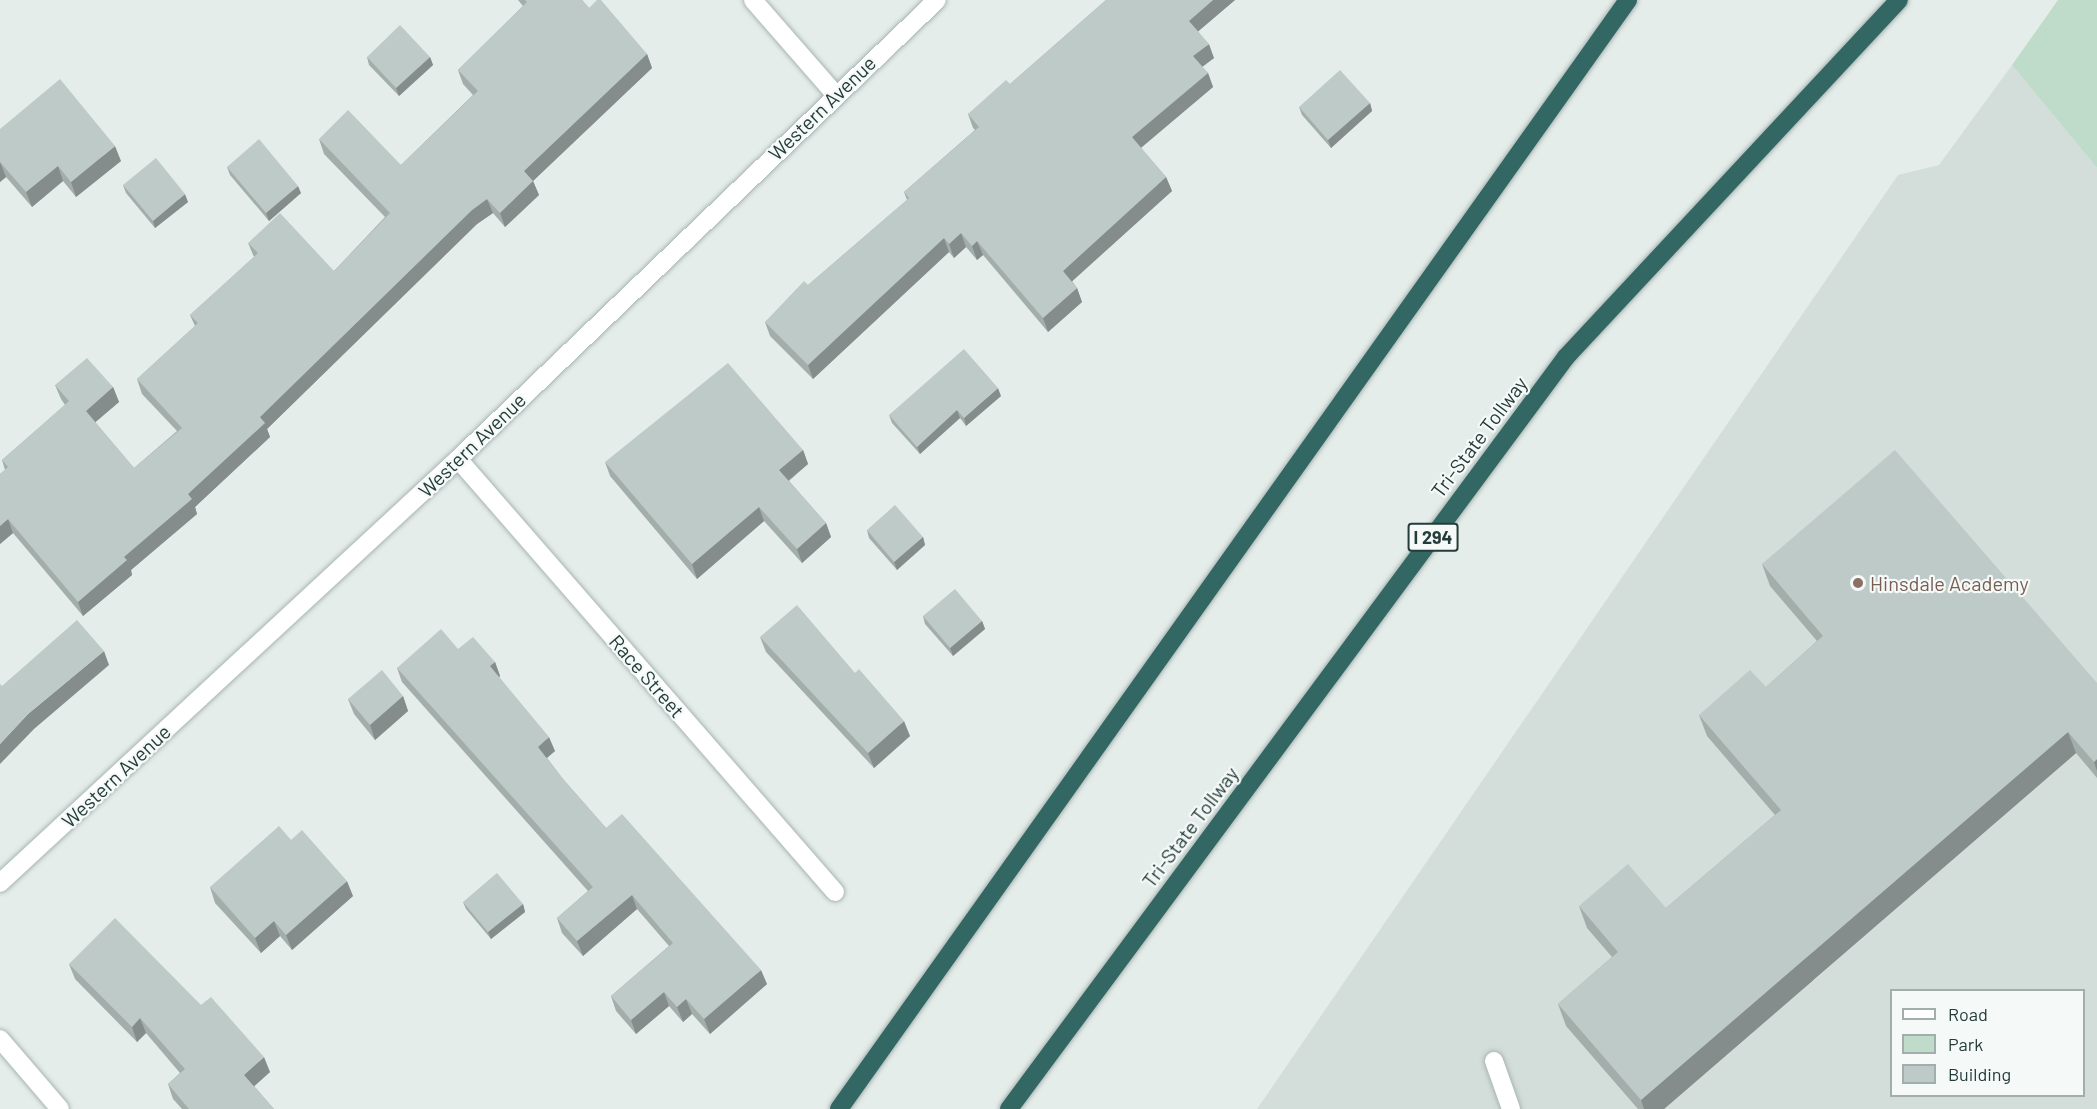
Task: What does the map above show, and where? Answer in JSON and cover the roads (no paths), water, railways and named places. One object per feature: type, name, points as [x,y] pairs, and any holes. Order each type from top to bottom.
[{"type":"highway","points":[[839,1109],[1628,0]]},
{"type":"highway","name":"Tri-State Tollway","points":[[1009,1109],[1566,357],[1899,0]]},
{"type":"street","points":[[753,0],[836,94]]},
{"type":"street","name":"Western Avenue","points":[[0,883],[458,459],[836,94],[937,0]]},
{"type":"street","name":"Race Street","points":[[458,459],[835,892]]},
{"type":"street","points":[[0,1040],[60,1109]]},
{"type":"street","points":[[1494,1061],[1511,1109]]},
{"type":"place","name":"Hinsdale Academy","points":[[1858,583]]}]
